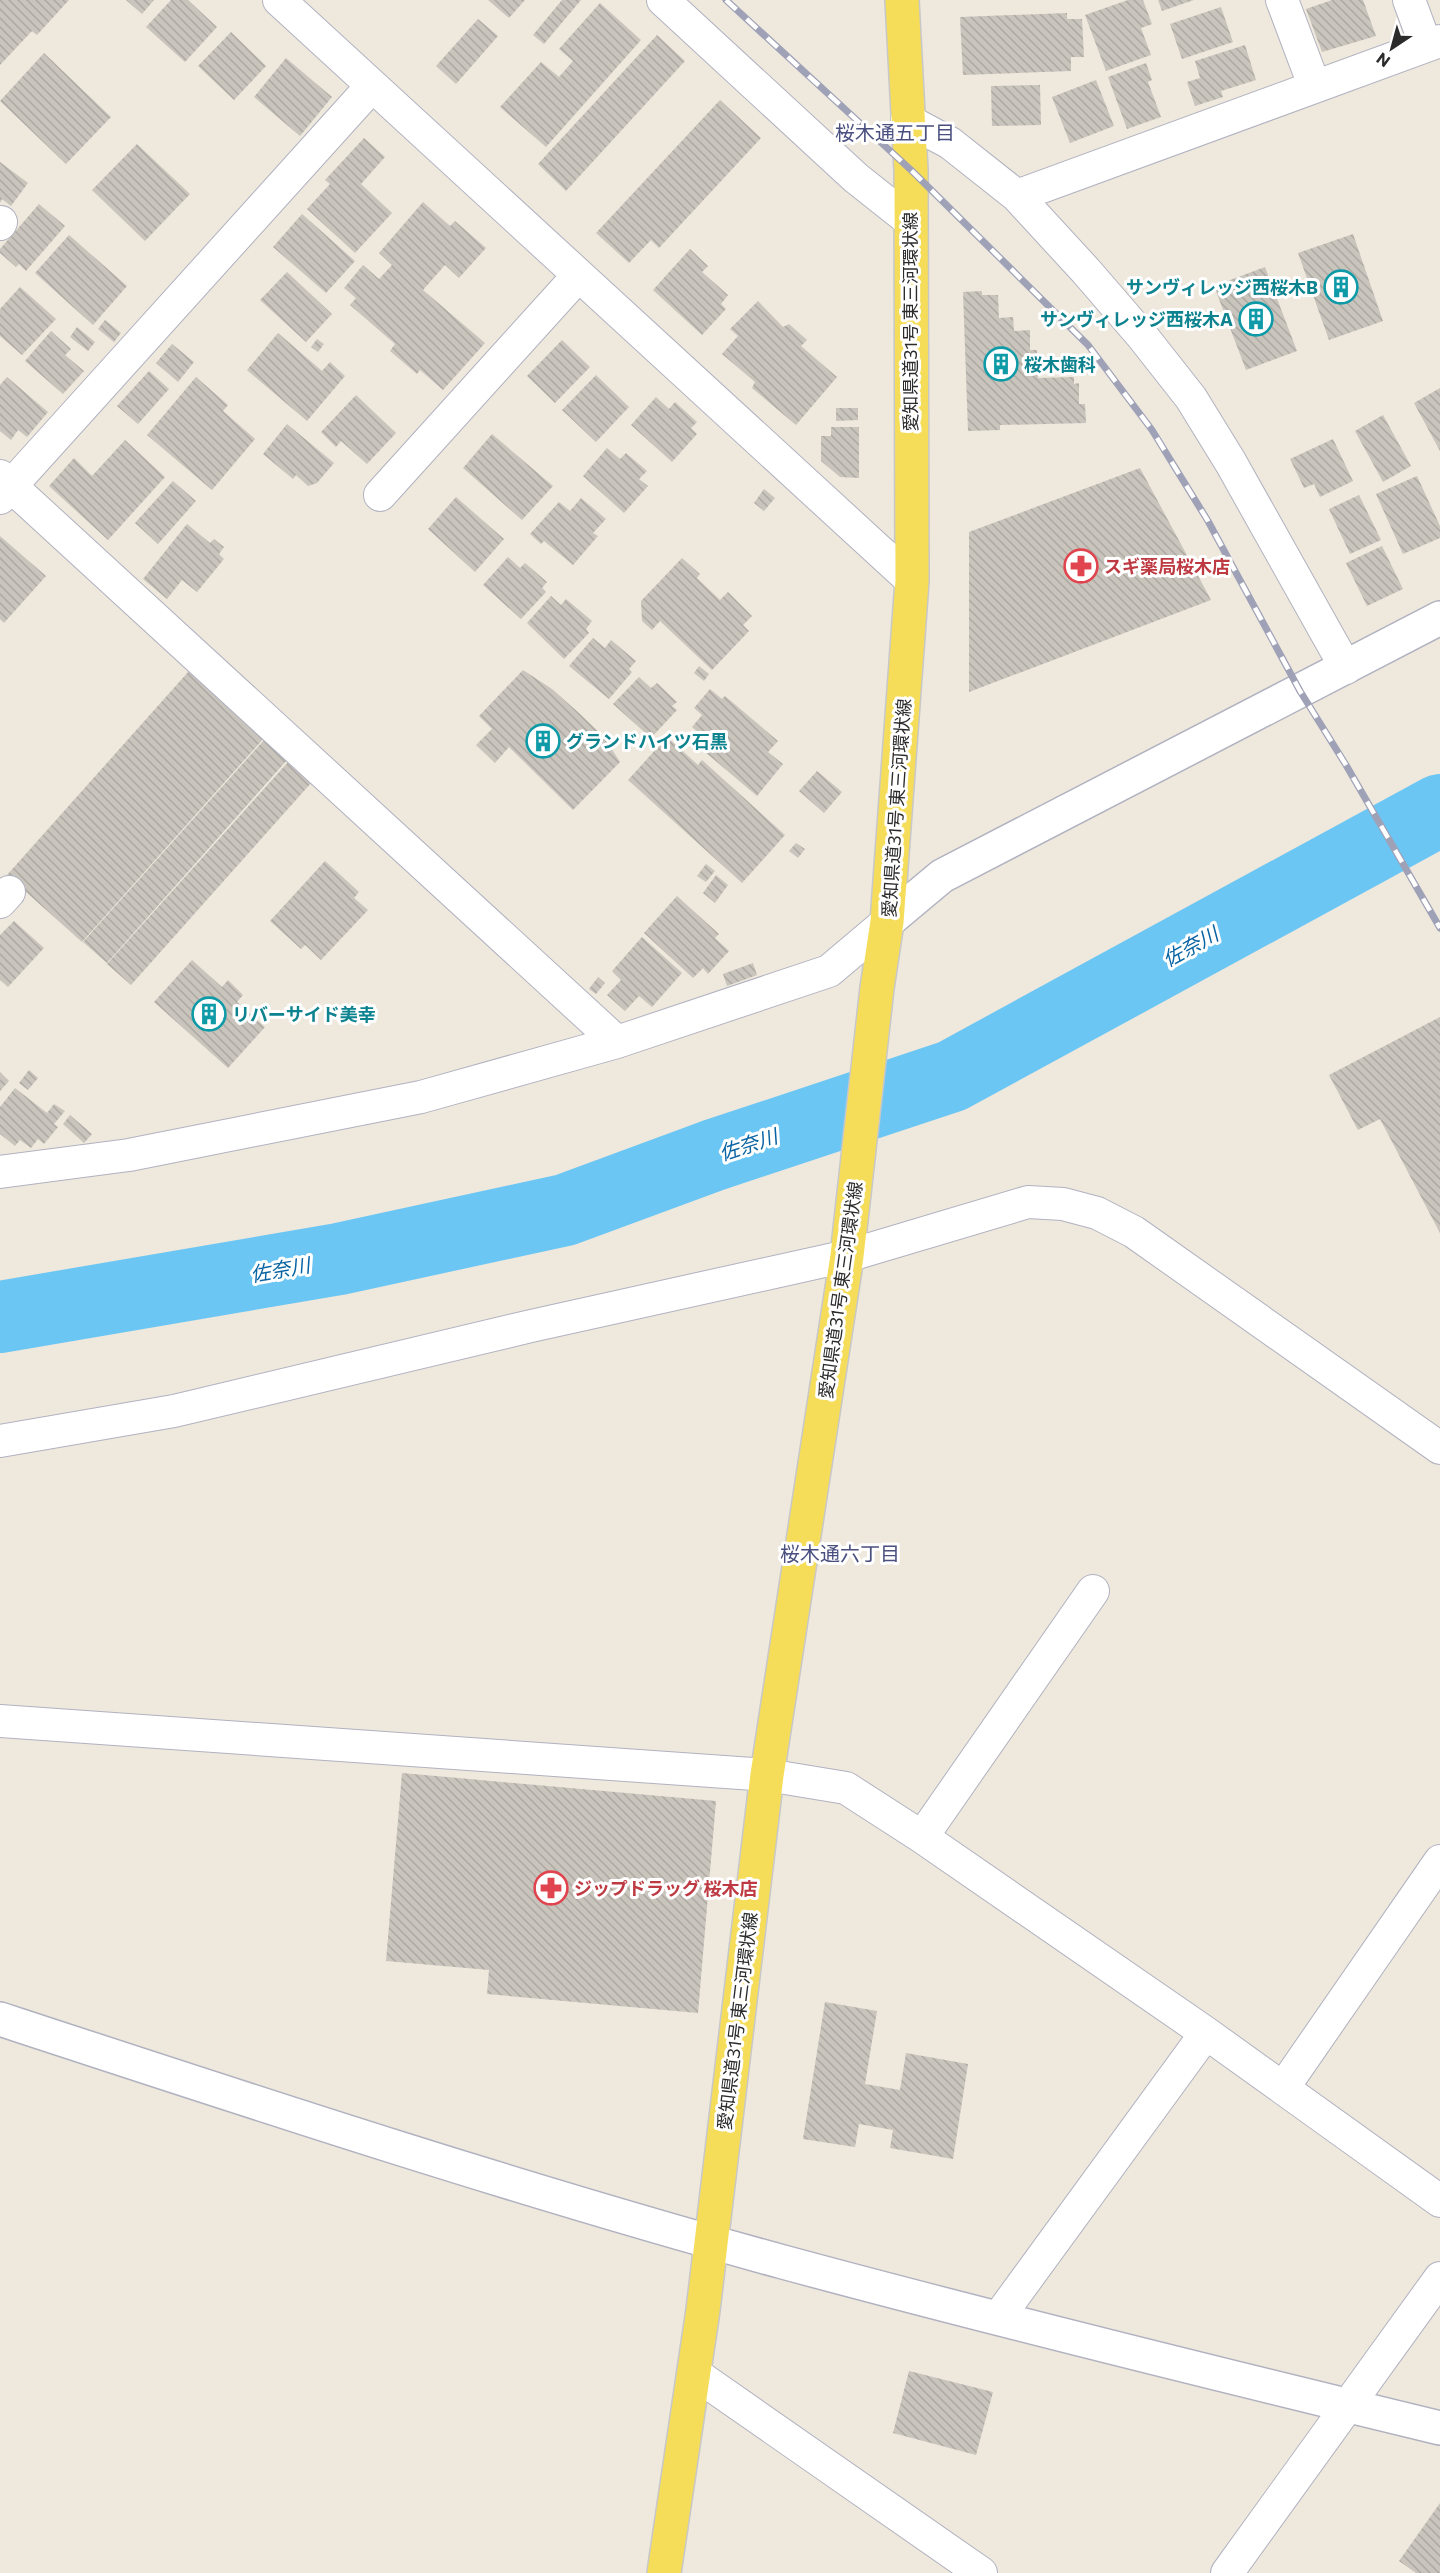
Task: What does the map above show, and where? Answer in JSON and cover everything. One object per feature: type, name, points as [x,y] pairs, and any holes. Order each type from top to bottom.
[{"type":"main road","name":"愛知県道31号 東三河環状線","points":[[664,2573],[694,2373],[767,1775],[847,1256],[877,988],[887,922],[912,580],[909,220],[911,170],[902,0]]},
{"type":"street","points":[[279,0],[371,87],[912,580]]},
{"type":"street","points":[[663,0],[856,178],[909,220]]},
{"type":"street","points":[[1282,0],[1314,85]]},
{"type":"street","points":[[1017,196],[1433,43],[1409,0]]},
{"type":"street","points":[[371,87],[4,487],[617,1042]]},
{"type":"street","points":[[907,120],[950,143],[1017,196],[1100,287],[1191,398],[1231,463],[1346,668]]},
{"type":"street","points":[[380,495],[578,276]]},
{"type":"street","points":[[0,1172],[129,1155],[421,1097],[617,1042],[829,971],[942,876],[1440,618]]},
{"type":"street","points":[[0,1441],[174,1410],[587,1313],[847,1256],[1028,1202],[1063,1204],[1097,1213],[1134,1232],[1440,1448]]},
{"type":"street","points":[[922,1837],[1094,1591]]},
{"type":"street","points":[[0,1721],[767,1775],[846,1788],[922,1837],[1206,2033],[1440,2201]]},
{"type":"street","points":[[1283,2088],[1440,1861]]},
{"type":"street","points":[[0,2019],[228,2094],[710,2241],[998,2318],[1440,2428]]},
{"type":"street","points":[[998,2318],[1206,2033]]},
{"type":"street","points":[[1227,2573],[1440,2278]]},
{"type":"street","points":[[694,2373],[981,2573]]},
{"type":"building","points":[[0,0],[69,0],[37,35],[32,31],[0,65]]},
{"type":"building","points":[[126,0],[154,0],[142,14]]},
{"type":"building","points":[[171,0],[188,0],[217,27],[185,62],[146,27]]},
{"type":"building","points":[[488,0],[525,0],[509,18]]},
{"type":"building","points":[[562,0],[581,0],[544,44],[533,35]]},
{"type":"building","points":[[1128,0],[1143,0],[1152,24],[1141,28],[1151,55],[1106,71],[1085,15]]},
{"type":"building","points":[[1158,0],[1194,0],[1162,11]]},
{"type":"building","points":[[1332,0],[1363,0],[1376,36],[1322,52],[1306,9]]},
{"type":"building","points":[[600,3],[641,40],[546,147],[500,107],[541,62],[559,77],[573,61],[559,49]]},
{"type":"building","points":[[1221,7],[1233,42],[1182,59],[1170,24]]},
{"type":"building","points":[[1067,13],[1067,19],[1082,19],[1084,57],[1071,57],[1071,71],[963,75],[960,17]]},
{"type":"building","points":[[478,19],[498,36],[456,84],[436,66]]},
{"type":"building","points":[[231,32],[266,66],[234,100],[198,66]]},
{"type":"building","points":[[657,35],[685,61],[566,191],[538,164]]},
{"type":"building","points":[[1245,45],[1256,80],[1221,91],[1223,97],[1195,106],[1187,82],[1200,78],[1195,61]]},
{"type":"building","points":[[44,53],[111,117],[66,164],[0,101]]},
{"type":"building","points":[[286,58],[332,97],[300,136],[254,97]]},
{"type":"building","points":[[1146,63],[1152,80],[1148,82],[1161,117],[1127,129],[1108,77]]},
{"type":"building","points":[[1096,80],[1114,126],[1070,143],[1052,97]]},
{"type":"building","points":[[1040,85],[1041,125],[992,126],[991,86]]},
{"type":"building","points":[[720,100],[761,138],[659,248],[651,240],[629,263],[596,233]]},
{"type":"building","points":[[364,138],[385,157],[361,184],[392,213],[355,253],[307,209],[330,184],[325,180]]},
{"type":"building","points":[[137,144],[190,194],[145,241],[92,190]]},
{"type":"building","points":[[0,162],[28,183],[11,206],[2,199],[0,203]]},
{"type":"building","points":[[423,202],[450,226],[455,221],[486,248],[459,278],[445,265],[423,290],[485,343],[443,390],[420,370],[417,374],[390,351],[395,344],[350,305],[356,298],[344,288],[363,265],[379,279],[392,265],[379,253]]},
{"type":"building","points":[[39,204],[65,226],[26,271],[19,264],[16,267],[0,253],[0,249]]},
{"type":"building","points":[[302,214],[355,261],[326,293],[273,247]]},
{"type":"building","name":"サンヴィレッジ西桜木B","points":[[1353,234],[1383,321],[1329,340],[1298,253]]},
{"type":"building","points":[[69,235],[127,286],[93,325],[35,273]]},
{"type":"building","points":[[690,249],[708,266],[702,272],[728,295],[721,304],[726,309],[702,335],[653,290]]},
{"type":"building","name":"サンヴィレッジ西桜木A","points":[[1265,267],[1297,351],[1246,370],[1214,286]]},
{"type":"building","points":[[287,272],[332,314],[306,342],[260,300]]},
{"type":"building","points":[[20,287],[56,319],[22,355],[0,336],[0,309]]},
{"type":"building","name":"桜木歯科","points":[[982,291],[982,295],[998,295],[999,318],[1013,317],[1014,331],[1030,330],[1030,350],[1037,350],[1038,378],[1074,377],[1074,384],[1079,383],[1079,404],[1085,404],[1086,423],[1000,425],[1000,430],[968,431],[963,292]]},
{"type":"building","points":[[758,301],[783,327],[789,324],[807,340],[801,346],[837,377],[796,425],[752,388],[755,382],[722,354],[738,336],[730,329]]},
{"type":"building","points":[[105,320],[121,333],[114,342],[98,329]]},
{"type":"building","points":[[77,327],[95,342],[88,351],[70,337]]},
{"type":"building","points":[[51,331],[71,349],[65,355],[84,371],[63,394],[25,361]]},
{"type":"building","points":[[278,333],[322,371],[330,362],[345,376],[307,421],[247,370]]},
{"type":"building","points":[[317,339],[324,344],[318,352],[311,347]]},
{"type":"building","points":[[562,340],[590,367],[555,403],[527,376]]},
{"type":"building","points":[[172,344],[194,362],[178,382],[156,363]]},
{"type":"building","points":[[149,371],[169,389],[138,424],[117,406]]},
{"type":"building","points":[[596,375],[629,407],[596,442],[562,410]]},
{"type":"building","points":[[7,377],[48,412],[27,437],[18,430],[11,440],[0,431],[0,385]]},
{"type":"building","points":[[196,377],[228,405],[223,411],[255,439],[212,490],[147,435]]},
{"type":"building","points":[[1440,388],[1440,451],[1414,403]]},
{"type":"building","points":[[356,395],[396,433],[367,464],[341,441],[336,447],[321,432]]},
{"type":"building","points":[[656,397],[669,409],[675,402],[697,422],[691,428],[697,434],[672,462],[631,425]]},
{"type":"building","points":[[836,408],[858,408],[858,420],[836,421]]},
{"type":"building","points":[[1383,415],[1411,466],[1383,482],[1355,431]]},
{"type":"building","points":[[287,424],[334,463],[317,483],[308,486],[296,475],[293,479],[263,454]]},
{"type":"building","points":[[831,427],[859,427],[859,478],[840,477],[821,461],[821,436],[831,436]]},
{"type":"building","points":[[492,434],[553,486],[522,520],[463,468]]},
{"type":"building","points":[[1333,439],[1353,481],[1320,497],[1314,484],[1304,488],[1290,459]]},
{"type":"building","points":[[125,440],[165,477],[108,540],[49,486],[74,458],[92,476]]},
{"type":"building","points":[[607,448],[620,459],[626,453],[647,471],[639,479],[648,486],[624,513],[583,476]]},
{"type":"building","name":"スギ薬局桜木店","points":[[1140,468],[1211,600],[969,692],[969,532]]},
{"type":"building","points":[[1417,476],[1440,526],[1440,538],[1403,554],[1376,494]]},
{"type":"building","points":[[173,481],[196,501],[158,544],[135,523]]},
{"type":"building","points":[[764,489],[775,498],[764,511],[754,503]]},
{"type":"building","points":[[1359,495],[1381,540],[1350,554],[1329,509]]},
{"type":"building","points":[[456,497],[504,539],[475,572],[428,529]]},
{"type":"building","points":[[581,498],[606,519],[593,533],[598,536],[573,565],[544,541],[541,544],[530,534],[559,502],[570,511]]},
{"type":"building","points":[[187,524],[210,543],[214,539],[224,547],[219,554],[224,559],[197,592],[182,580],[167,599],[143,579]]},
{"type":"building","points":[[0,536],[46,576],[4,623],[0,619]]},
{"type":"building","points":[[1382,546],[1403,589],[1367,606],[1346,563]]},
{"type":"building","points":[[508,557],[520,568],[525,563],[547,582],[542,588],[546,592],[521,619],[483,585]]},
{"type":"building","points":[[682,558],[700,574],[697,578],[720,600],[728,592],[752,616],[743,625],[749,631],[712,670],[660,621],[652,630],[642,621],[641,601]]},
{"type":"building","points":[[551,596],[561,605],[566,599],[592,621],[586,629],[589,633],[564,659],[527,623]]},
{"type":"building","points":[[593,638],[605,648],[611,640],[636,661],[629,669],[632,672],[609,699],[569,666]]},
{"type":"building","points":[[699,666],[709,674],[704,681],[694,673]]},
{"type":"building","name":"グランドハイツ石黒","points":[[523,670],[552,689],[579,713],[604,737],[620,762],[573,810],[509,747],[495,763],[476,745],[492,729],[479,716]]},
{"type":"building","points":[[189,671],[264,738],[82,942],[7,875]]},
{"type":"building","points":[[639,677],[651,688],[657,683],[677,702],[672,706],[677,710],[651,738],[613,704]]},
{"type":"building","points":[[710,689],[722,699],[725,696],[778,741],[768,752],[783,764],[757,796],[692,741],[699,733],[692,727],[702,715],[694,708]]},
{"type":"building","points":[[667,737],[698,765],[702,760],[785,835],[742,883],[628,780]]},
{"type":"building","points":[[264,740],[287,760],[107,963],[83,942]]},
{"type":"building","points":[[289,761],[312,782],[131,985],[107,964]]},
{"type":"building","points":[[817,771],[842,792],[824,813],[799,791]]},
{"type":"building","points":[[796,843],[805,849],[798,858],[789,851]]},
{"type":"building","points":[[325,861],[359,892],[354,898],[368,910],[321,960],[305,945],[301,949],[270,921]]},
{"type":"building","points":[[706,864],[715,871],[706,882],[697,876]]},
{"type":"building","points":[[716,875],[728,885],[715,903],[703,893]]},
{"type":"building","points":[[677,896],[719,934],[715,938],[729,951],[708,974],[703,968],[693,978],[644,933]]},
{"type":"building","points":[[14,921],[44,948],[8,987],[0,980],[0,935]]},
{"type":"building","points":[[642,937],[682,973],[652,1007],[639,996],[625,1011],[607,995],[621,980],[612,971]]},
{"type":"building","name":"リバーサイド美幸","points":[[192,960],[222,987],[228,980],[243,995],[237,1002],[265,1027],[228,1068],[154,1002]]},
{"type":"building","points":[[753,963],[757,975],[727,986],[723,974]]},
{"type":"building","points":[[598,977],[605,983],[596,994],[589,989]]},
{"type":"building","points":[[1440,1017],[1440,1233],[1380,1119],[1358,1130],[1329,1075]]},
{"type":"building","points":[[29,1070],[38,1078],[28,1090],[19,1083]]},
{"type":"building","points":[[0,1072],[9,1081],[0,1091]]},
{"type":"building","points":[[15,1088],[47,1113],[54,1104],[65,1111],[54,1124],[58,1127],[44,1144],[38,1139],[31,1148],[20,1140],[15,1146],[0,1134],[0,1107]]},
{"type":"building","points":[[70,1115],[92,1134],[84,1143],[63,1124]]},
{"type":"building","points":[[402,1773],[716,1801],[698,2013],[487,1994],[489,1970],[386,1961]]},
{"type":"building","points":[[825,2002],[877,2011],[865,2084],[900,2090],[906,2053],[968,2064],[953,2159],[890,2148],[893,2130],[859,2124],[855,2147],[803,2139]]},
{"type":"building","points":[[909,2371],[993,2392],[976,2455],[893,2433]]},
{"type":"building","points":[[1440,2503],[1440,2573],[1416,2573],[1399,2561]]},
{"type":"waterway","name":"佐奈川","points":[[0,1317],[339,1259],[565,1210],[714,1155],[952,1076],[1440,810]]},
{"type":"railway","points":[[726,0],[911,170],[1088,345],[1152,430],[1208,521],[1300,691],[1346,765],[1440,928]]},
{"type":"place","name":"サンヴィレッジ西桜木B","points":[[1341,287]]},
{"type":"place","name":"サンヴィレッジ西桜木A","points":[[1256,319]]},
{"type":"place","name":"桜木歯科","points":[[1001,364]]},
{"type":"place","name":"スギ薬局桜木店","points":[[1081,566]]},
{"type":"place","name":"グランドハイツ石黒","points":[[543,741]]},
{"type":"place","name":"リバーサイド美幸","points":[[209,1014]]},
{"type":"place","name":"ジップドラッグ 桜木店","points":[[551,1888]]},
{"type":"district","name":"桜木通五丁目","points":[[895,132]]},
{"type":"district","name":"桜木通六丁目","points":[[840,1553]]}]
